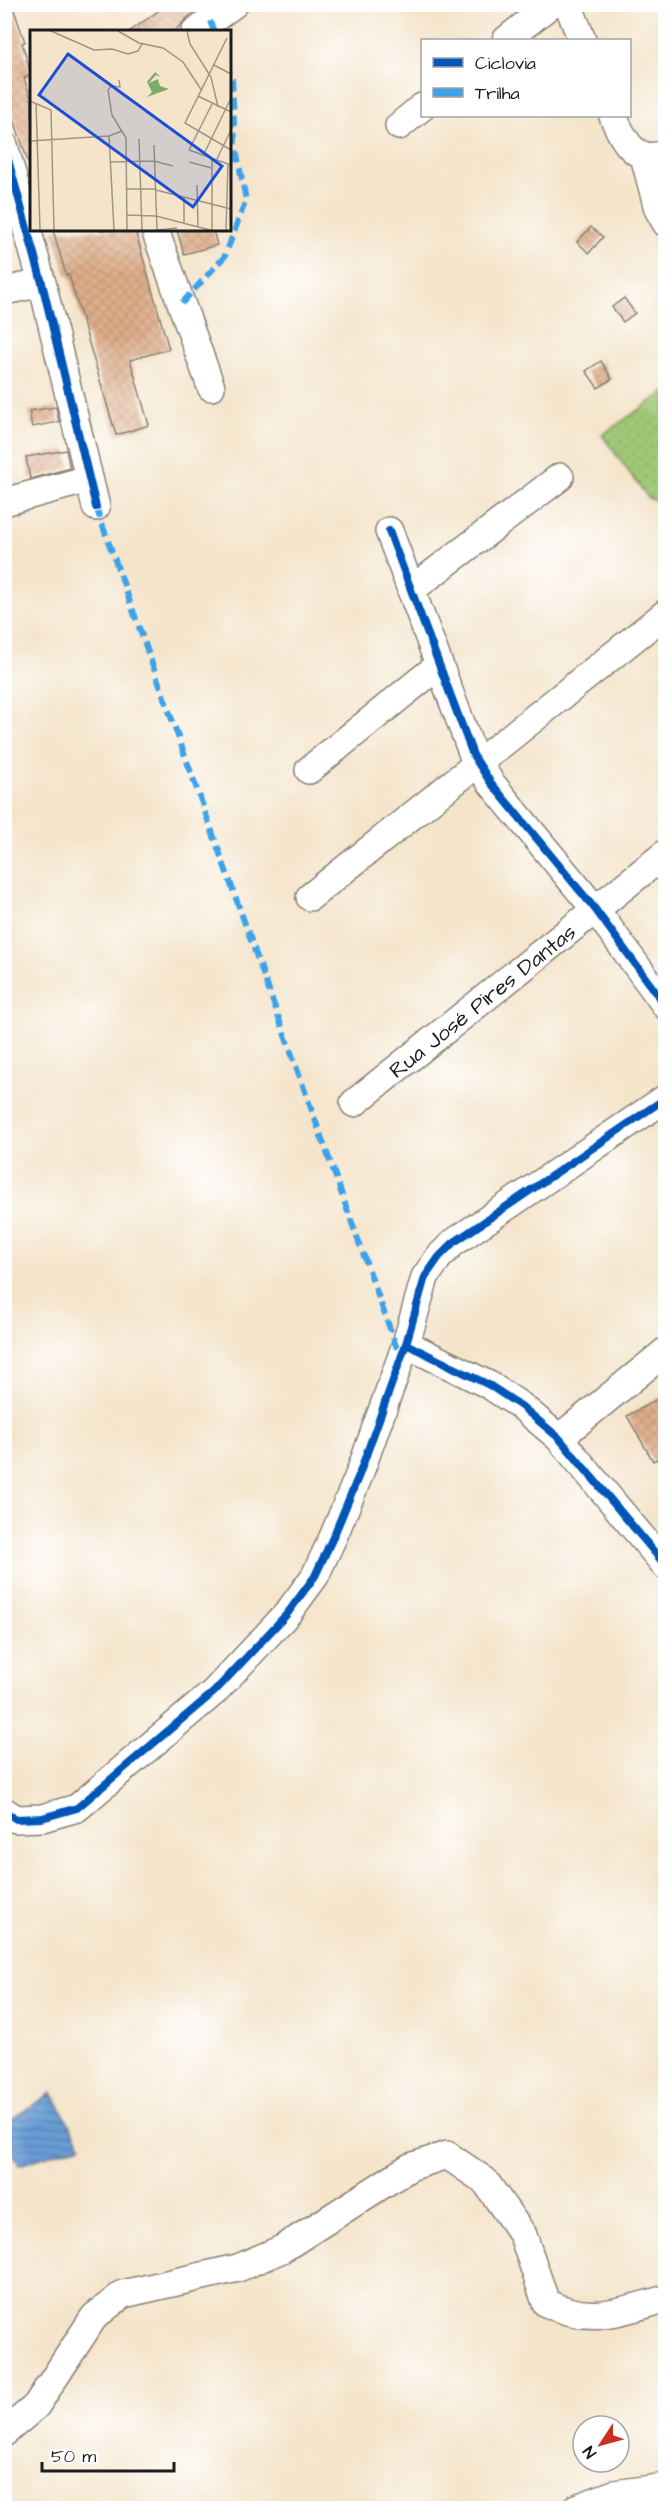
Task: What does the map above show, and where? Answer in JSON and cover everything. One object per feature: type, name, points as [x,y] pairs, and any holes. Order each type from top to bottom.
[{"type":"street","points":[[198,30],[234,4]]},
{"type":"street","points":[[507,39],[551,4]]},
{"type":"street","points":[[568,4],[582,39]]},
{"type":"street","points":[[399,126],[421,109]]},
{"type":"street","points":[[613,117],[622,136],[632,150],[655,155],[658,208],[666,223]]},
{"type":"street","points":[[16,154],[30,224]]},
{"type":"street","points":[[31,231],[96,507]]},
{"type":"street","points":[[155,231],[211,387]]},
{"type":"street","points":[[4,291],[42,284]]},
{"type":"street","points":[[411,590],[560,477]]},
{"type":"street","points":[[4,502],[89,479]]},
{"type":"street","points":[[389,531],[478,762],[491,783],[595,909],[666,1006]]},
{"type":"street","points":[[310,897],[666,613]]},
{"type":"street","points":[[309,770],[440,665]]},
{"type":"street","name":"Rua José Pires Dantas","points":[[354,1103],[666,853]]},
{"type":"street","points":[[4,1811],[16,1819],[42,1818],[77,1808],[214,1692],[287,1614],[315,1576],[359,1475],[406,1344],[425,1277],[439,1257],[453,1243],[666,1098]]},
{"type":"street","points":[[406,1344],[489,1385],[521,1406],[559,1438],[666,1566]]},
{"type":"street","points":[[559,1438],[666,1350]]},
{"type":"street","points":[[4,2433],[36,2406],[94,2317],[123,2294],[238,2268],[292,2242],[410,2167],[447,2155],[485,2181],[523,2235],[546,2303],[566,2313],[601,2316],[666,2299]]},
{"type":"street","points":[[576,2508],[614,2494],[666,2487]]},
{"type":"green space","points":[[665,392],[665,499],[657,501],[648,498],[602,435]]},
{"type":"water","points":[[52,2093],[81,2145],[19,2165],[5,2137],[5,2123]]},
{"type":"building","points":[[4,4],[12,4],[25,42],[22,43],[30,71],[30,75],[24,78],[30,96],[30,162],[28,162],[4,89]]},
{"type":"building","points":[[168,4],[206,4],[176,30],[132,30]]},
{"type":"building","points":[[591,227],[603,237],[589,253],[577,242]]},
{"type":"building","points":[[53,231],[135,231],[169,349],[130,360],[149,425],[116,435],[69,275],[66,275]]},
{"type":"building","points":[[177,231],[213,231],[217,245],[184,254]]},
{"type":"building","points":[[624,298],[635,313],[623,322],[612,307]]},
{"type":"building","points":[[601,361],[612,379],[598,388],[586,371]]},
{"type":"building","points":[[56,407],[59,422],[32,427],[29,411]]},
{"type":"building","points":[[66,450],[70,468],[30,479],[26,457]]},
{"type":"building","points":[[666,1394],[666,1454],[653,1461],[627,1416]]},
{"type":"marked path","points":[[210,21],[213,30]]},
{"type":"marked path","points":[[182,303],[225,256],[246,200],[235,144],[231,76]]},
{"type":"marked path","points":[[96,507],[400,1357]]},
{"type":"cycle path","points":[[4,145],[42,283],[96,507]]},
{"type":"cycle path","points":[[389,531],[473,755],[491,783],[595,909],[666,1006]]},
{"type":"cycle path","points":[[4,1811],[16,1819],[42,1818],[77,1808],[214,1692],[287,1614],[315,1576],[334,1535],[359,1475],[406,1344],[425,1277],[439,1257],[453,1243],[666,1098]]},
{"type":"cycle path","points":[[406,1344],[489,1385],[521,1406],[559,1438],[666,1566]]}]
